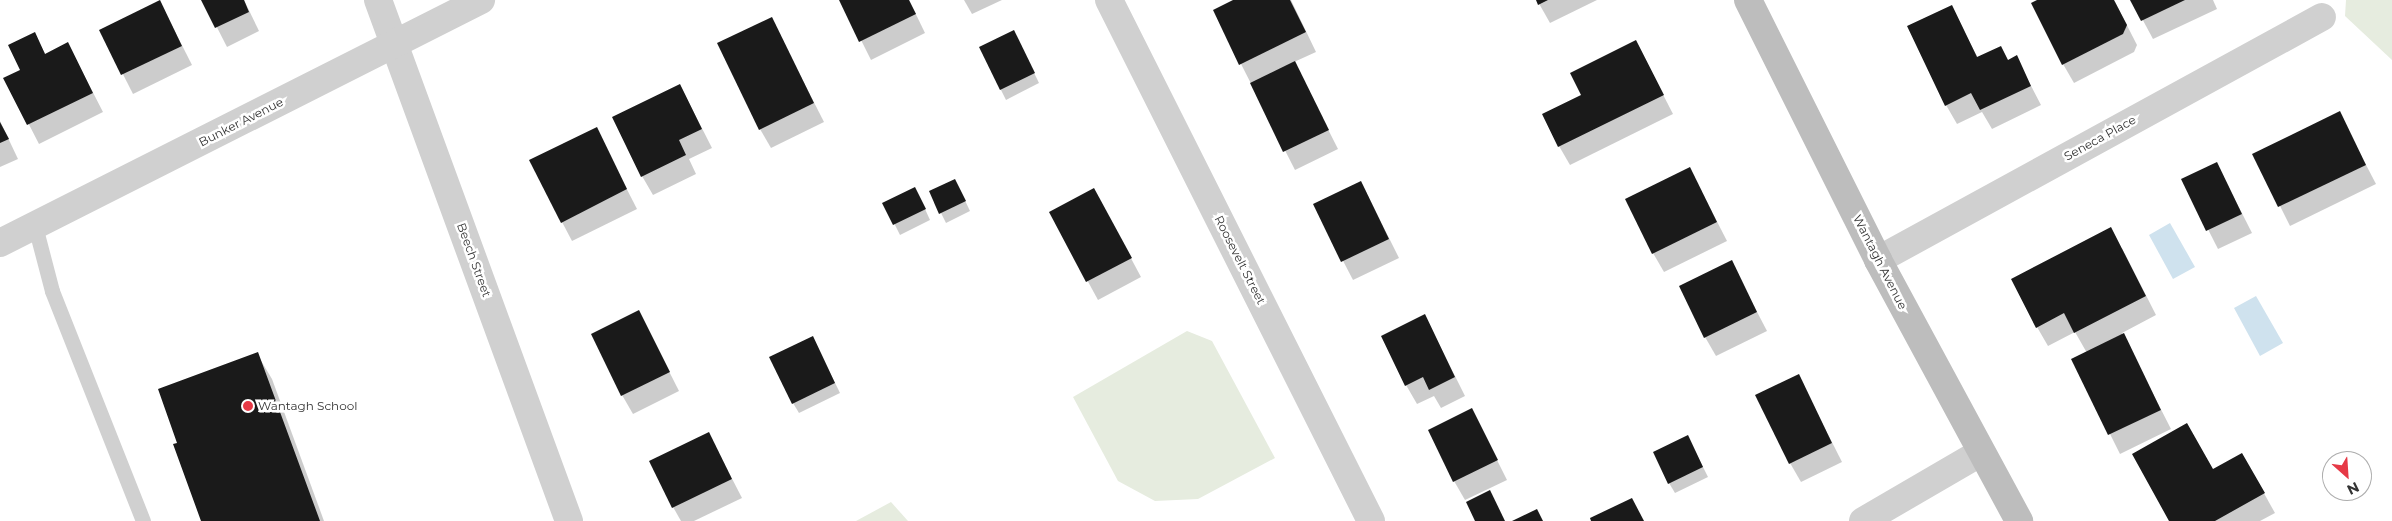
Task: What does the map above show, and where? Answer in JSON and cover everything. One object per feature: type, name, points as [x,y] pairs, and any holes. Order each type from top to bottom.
[{"type":"main road","name":"Wantagh Avenue","points":[[1748,0],[1878,260],[1980,453],[2019,521]]},
{"type":"street","name":"Beech Street","points":[[378,0],[569,521]]},
{"type":"street","name":"Bunker Avenue","points":[[0,243],[481,0]]},
{"type":"street","name":"Roosevelt Street","points":[[1109,0],[1371,521]]},
{"type":"street","name":"Seneca Place","points":[[1878,260],[2322,17]]},
{"type":"street","points":[[1863,521],[1980,453]]},
{"type":"lane","points":[[35,226],[52,291],[143,521]]},
{"type":"shaded area","points":[[2346,0],[2392,0],[2392,60],[2345,16]]},
{"type":"shaded area","points":[[1187,331],[1212,341],[1275,458],[1198,499],[1155,501],[1118,481],[1073,397]]},
{"type":"shaded area","points":[[891,502],[908,521],[856,521]]},
{"type":"water","points":[[2170,223],[2195,267],[2173,279],[2149,235]]},
{"type":"water","points":[[2256,296],[2283,343],[2260,356],[2234,308]]},
{"type":"building","points":[[160,0],[182,46],[121,75],[99,30]]},
{"type":"building","points":[[201,0],[244,0],[249,12],[215,28]]},
{"type":"building","points":[[839,0],[909,0],[916,14],[859,42]]},
{"type":"building","points":[[1233,0],[1290,0],[1306,32],[1239,65],[1213,10]]},
{"type":"building","points":[[1536,0],[1548,0],[1538,5]]},
{"type":"building","points":[[2037,0],[2114,0],[2127,25],[2123,34],[2062,65],[2031,3]]},
{"type":"building","points":[[2130,0],[2185,0],[2141,21]]},
{"type":"building","points":[[1952,5],[1977,57],[2001,46],[2008,60],[2017,55],[2031,86],[1980,110],[1971,93],[1945,106],[1907,26]]},
{"type":"building","points":[[772,17],[814,103],[759,130],[717,43]]},
{"type":"building","points":[[1014,30],[1035,73],[1000,90],[979,47]]},
{"type":"building","points":[[35,32],[45,54],[68,42],[93,93],[27,125],[3,78],[20,70],[8,45]]},
{"type":"building","points":[[1636,40],[1664,95],[1558,147],[1542,114],[1581,95],[1570,73]]},
{"type":"building","points":[[1295,61],[1329,130],[1283,152],[1250,83]]},
{"type":"building","points":[[680,84],[702,129],[679,140],[686,155],[641,177],[612,117]]},
{"type":"building","points":[[2340,111],[2366,165],[2278,207],[2252,154]]},
{"type":"building","points":[[0,122],[9,139],[0,143]]},
{"type":"building","points":[[597,127],[627,189],[561,223],[529,160]]},
{"type":"building","points":[[2217,162],[2242,214],[2206,231],[2181,179]]},
{"type":"building","points":[[1690,167],[1717,222],[1652,254],[1625,199]]},
{"type":"building","points":[[955,179],[966,201],[939,214],[929,191]]},
{"type":"building","points":[[1361,181],[1389,239],[1341,262],[1313,204]]},
{"type":"building","points":[[915,187],[926,209],[893,225],[882,203]]},
{"type":"building","points":[[1094,188],[1132,258],[1086,282],[1049,212]]},
{"type":"building","points":[[2111,227],[2146,296],[2074,333],[2064,313],[2036,328],[2011,279]]},
{"type":"building","points":[[1732,260],[1757,312],[1704,338],[1679,286]]},
{"type":"building","points":[[639,310],[670,372],[621,396],[591,334]]},
{"type":"building","points":[[1425,314],[1455,377],[1429,390],[1423,377],[1405,386],[1381,336]]},
{"type":"building","points":[[2124,333],[2161,410],[2108,435],[2071,359]]},
{"type":"building","points":[[813,336],[835,383],[792,404],[769,357]]},
{"type":"building","points":[[258,352],[320,521],[201,521],[173,444],[177,443],[158,389]]},
{"type":"building","points":[[1799,374],[1832,443],[1789,464],[1755,395]]},
{"type":"building","points":[[1472,408],[1498,460],[1453,482],[1428,430]]},
{"type":"building","points":[[2187,423],[2213,469],[2242,453],[2265,493],[2215,521],[2169,521],[2132,454]]},
{"type":"building","points":[[709,432],[732,479],[672,508],[649,461]]},
{"type":"building","points":[[1688,435],[1703,467],[1668,484],[1653,452]]},
{"type":"building","points":[[1490,490],[1505,521],[1475,521],[1466,502]]},
{"type":"building","points":[[1632,498],[1644,521],[1591,521],[1590,518]]},
{"type":"building","points":[[1537,509],[1543,521],[1512,521]]},
{"type":"place","name":"Wantagh School","points":[[248,406]]}]
